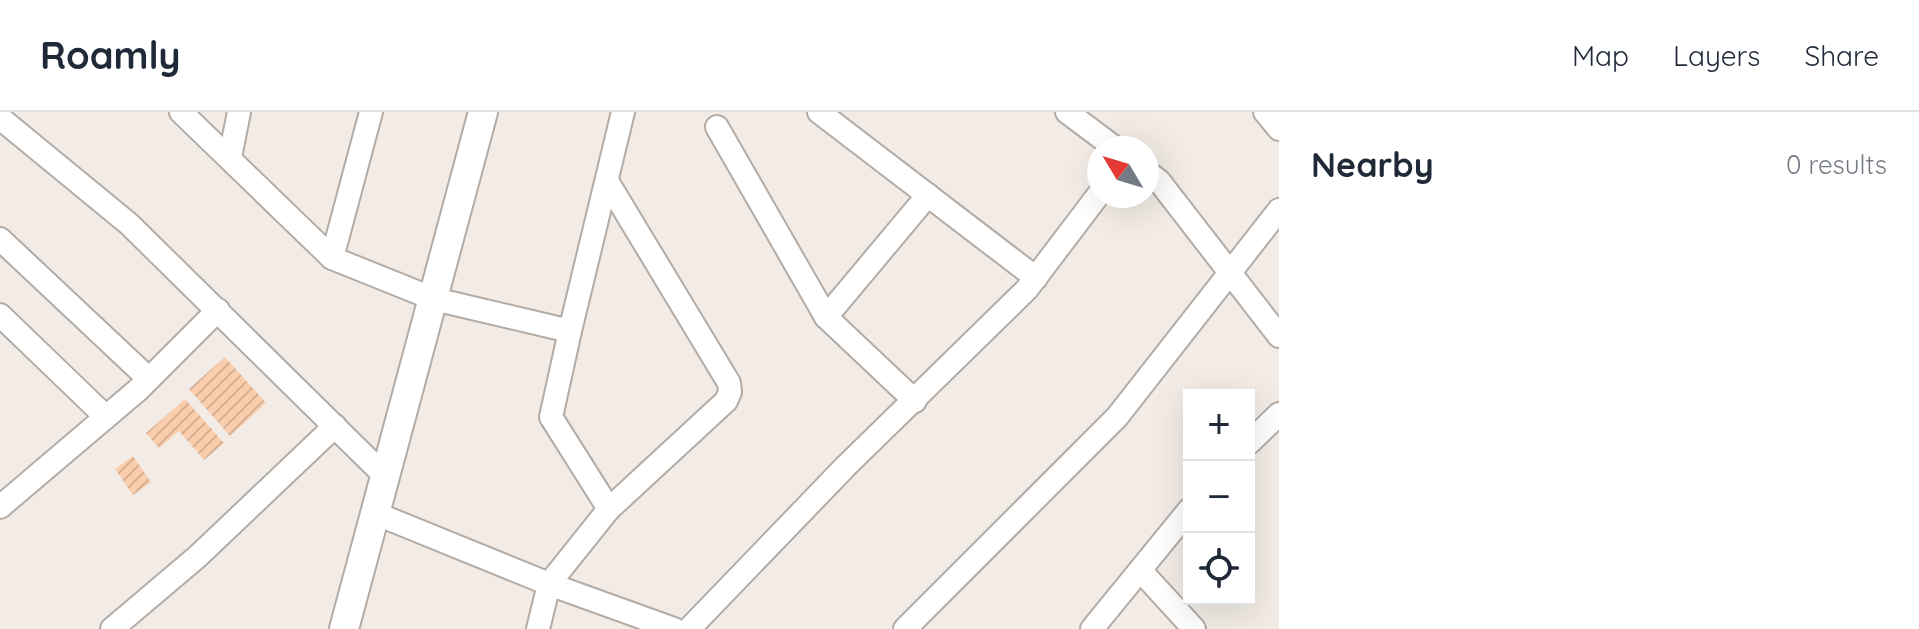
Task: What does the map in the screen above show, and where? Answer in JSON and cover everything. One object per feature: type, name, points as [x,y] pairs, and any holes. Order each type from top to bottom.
[{"type":"street","points":[[181,112],[332,258],[434,299],[570,331]]},
{"type":"street","points":[[230,157],[239,112]]},
{"type":"street","points":[[332,258],[371,112]]},
{"type":"street","points":[[344,629],[483,112]]},
{"type":"street","points":[[609,509],[551,417],[623,112]]},
{"type":"street","points":[[819,112],[1036,278]]},
{"type":"street","points":[[1067,112],[1099,136]]},
{"type":"street","points":[[1265,112],[1279,129]]},
{"type":"street","points":[[0,118],[129,224],[387,478]]},
{"type":"street","points":[[717,127],[826,317],[915,401]]},
{"type":"street","points":[[538,629],[549,584],[609,509],[726,401],[730,392],[729,383],[607,181]]},
{"type":"street","points":[[1159,181],[1279,336]]},
{"type":"street","points":[[826,317],[928,195]]},
{"type":"street","points":[[689,629],[1036,278],[1088,208]]},
{"type":"street","points":[[905,629],[1117,417],[1279,210]]},
{"type":"street","points":[[0,239],[149,379]]},
{"type":"street","points":[[0,507],[149,379],[218,310]]},
{"type":"street","points":[[0,315],[106,417]]},
{"type":"street","points":[[1255,437],[1279,414]]},
{"type":"street","points":[[112,629],[197,557],[335,426]]},
{"type":"street","points":[[377,514],[549,584],[674,629]]},
{"type":"street","points":[[1092,629],[1183,517]]},
{"type":"street","points":[[1140,570],[1194,629]]},
{"type":"building","points":[[225,357],[266,403],[230,436],[189,389]]},
{"type":"building","points":[[185,399],[224,443],[204,460],[179,431],[159,448],[146,433]]},
{"type":"building","points":[[133,456],[151,482],[133,495],[115,469]]}]
